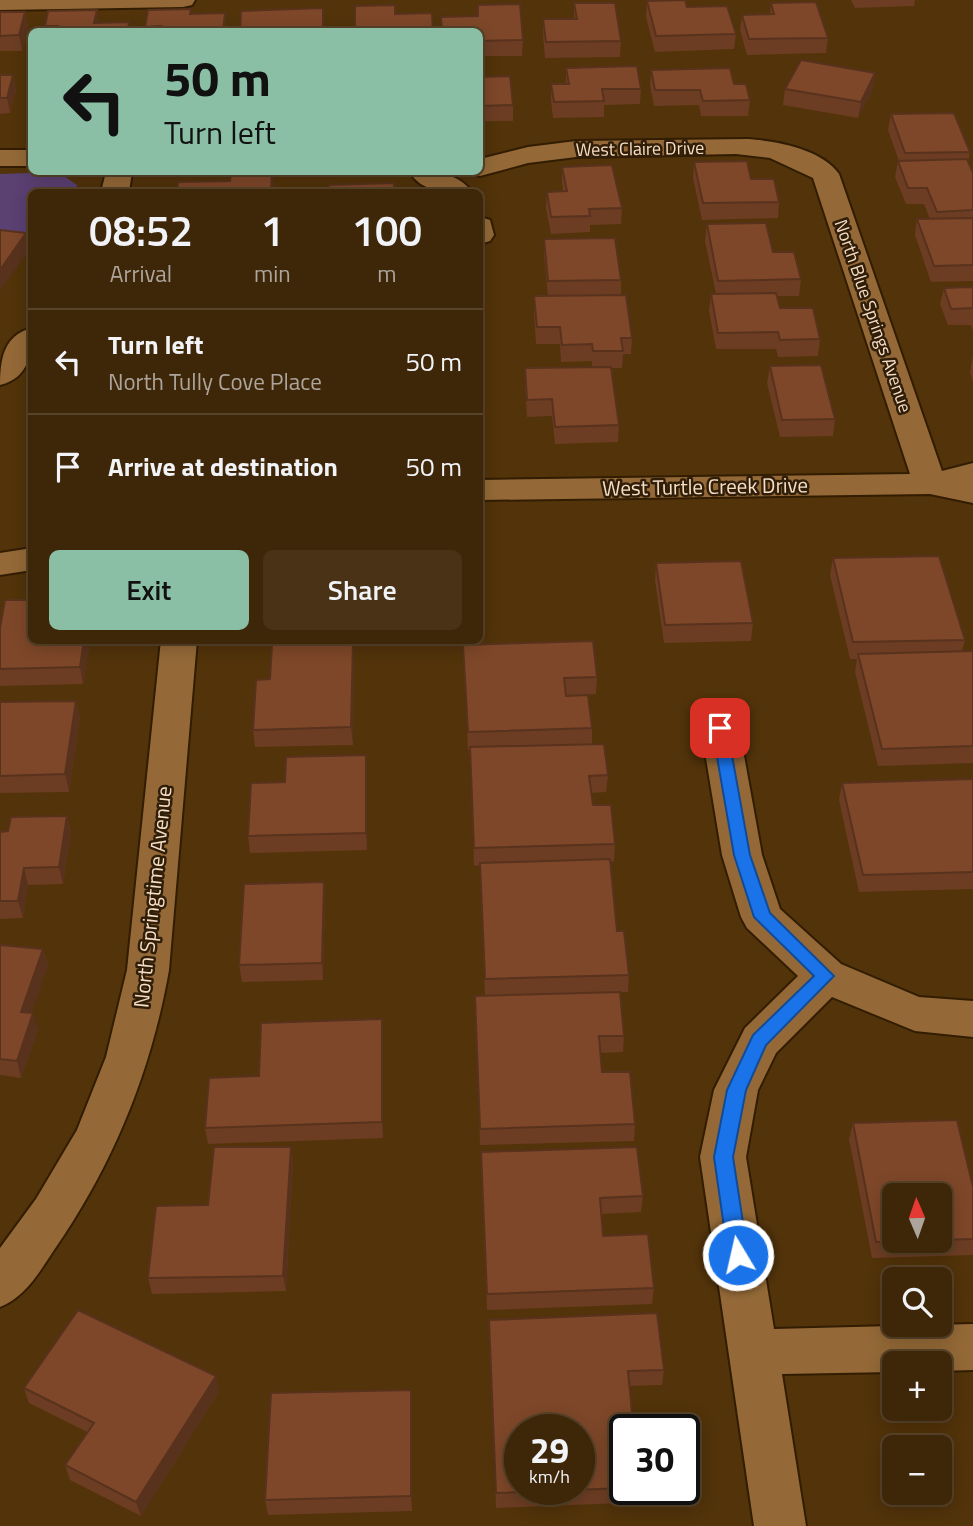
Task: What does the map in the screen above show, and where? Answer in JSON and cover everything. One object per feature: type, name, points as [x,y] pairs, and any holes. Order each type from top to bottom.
[{"type":"street","points":[[0,3],[183,0]]},
{"type":"street","name":"West Claire Drive","points":[[483,167],[511,156],[543,150],[736,147],[770,150],[801,159]]},
{"type":"street","points":[[0,158],[28,158]]},
{"type":"street","name":"North Blue Springs Avenue","points":[[801,159],[825,174],[930,484]]},
{"type":"street","points":[[442,182],[462,175]]},
{"type":"street","points":[[0,376],[28,342]]},
{"type":"street","name":"West Turtle Creek Drive","points":[[930,484],[973,473]]},
{"type":"street","name":"West Turtle Creek Drive","points":[[483,490],[930,484],[973,493]]},
{"type":"street","points":[[0,564],[28,560]]},
{"type":"street","name":"North Springtime Avenue","points":[[0,1285],[61,1205],[89,1155],[129,1059],[141,1013],[148,970],[179,644]]},
{"type":"street","points":[[720,728],[742,855],[762,917],[826,976],[915,1014],[973,1019]]},
{"type":"street","points":[[780,1526],[723,1157],[736,1090],[760,1041],[826,976]]},
{"type":"street","points":[[753,1352],[973,1347]]},
{"type":"shaded area","points":[[0,174],[62,175],[77,185],[76,189],[28,189],[28,237],[0,236]]},
{"type":"building","points":[[685,0],[687,7],[727,6],[736,34],[656,36],[647,1]]},
{"type":"building","points":[[816,2],[828,38],[749,39],[742,15],[774,14],[771,3]]},
{"type":"building","points":[[574,3],[615,3],[621,41],[546,42],[543,19],[577,19]]},
{"type":"building","points":[[520,4],[523,40],[483,41],[483,28],[442,28],[441,17],[478,16],[478,5]]},
{"type":"building","points":[[395,5],[395,14],[432,13],[433,28],[355,28],[355,6]]},
{"type":"building","points":[[323,8],[323,28],[240,28],[241,11]]},
{"type":"building","points":[[191,9],[190,14],[225,13],[223,28],[145,27],[148,10]]},
{"type":"building","points":[[97,10],[94,23],[129,22],[128,28],[45,26],[48,11]]},
{"type":"building","points":[[0,12],[25,12],[19,35],[0,36]]},
{"type":"building","points":[[801,60],[875,73],[861,102],[785,89]]},
{"type":"building","points":[[637,66],[641,89],[602,89],[604,101],[554,102],[551,84],[569,84],[566,68]]},
{"type":"building","points":[[730,68],[734,84],[746,84],[750,100],[703,101],[700,90],[655,90],[651,70]]},
{"type":"building","points":[[0,75],[13,75],[7,98],[0,98]]},
{"type":"building","points":[[510,76],[513,105],[483,106],[483,77]]},
{"type":"building","points":[[954,113],[970,152],[905,153],[891,114]]},
{"type":"building","points":[[967,159],[973,173],[973,210],[937,212],[927,188],[908,188],[898,161]]},
{"type":"building","points":[[747,161],[751,179],[774,179],[779,202],[703,203],[694,162]]},
{"type":"building","points":[[612,165],[622,208],[589,209],[590,216],[551,217],[547,192],[567,191],[562,167]]},
{"type":"building","points":[[231,175],[272,175],[271,189],[177,189],[178,182],[230,181]]},
{"type":"building","points":[[394,183],[394,189],[328,189],[329,185]]},
{"type":"building","points":[[973,218],[973,265],[934,266],[917,219]]},
{"type":"building","points":[[766,223],[773,252],[794,252],[801,279],[718,281],[707,224]]},
{"type":"building","points":[[0,230],[26,233],[0,270]]},
{"type":"building","points":[[615,238],[621,280],[548,281],[544,239]]},
{"type":"building","points":[[973,287],[973,308],[951,309],[944,288]]},
{"type":"building","points":[[776,293],[780,308],[813,308],[820,339],[780,340],[778,332],[718,333],[711,294]]},
{"type":"building","points":[[626,295],[632,338],[621,338],[623,351],[593,351],[592,344],[562,345],[560,327],[537,327],[534,296]]},
{"type":"building","points":[[821,365],[835,419],[782,420],[770,366]]},
{"type":"building","points":[[611,367],[619,425],[555,427],[552,399],[527,400],[525,368]]},
{"type":"building","points":[[939,556],[965,640],[853,642],[833,558]]},
{"type":"building","points":[[741,561],[753,623],[665,625],[656,563]]},
{"type":"building","points":[[5,600],[28,600],[28,644],[83,644],[80,667],[0,669],[0,628]]},
{"type":"building","points":[[593,641],[597,677],[564,678],[566,696],[588,695],[592,728],[468,732],[463,645]]},
{"type":"building","points":[[353,644],[351,727],[253,730],[256,680],[270,679],[272,645]]},
{"type":"building","points":[[973,651],[973,746],[882,749],[858,654]]},
{"type":"building","points":[[76,701],[65,774],[0,776],[0,702]]},
{"type":"building","points":[[604,744],[608,775],[589,776],[593,805],[611,805],[615,844],[474,848],[470,747]]},
{"type":"building","points":[[366,755],[366,833],[248,836],[251,783],[285,782],[286,757]]},
{"type":"building","points":[[973,779],[973,872],[863,875],[842,783]]},
{"type":"building","points":[[67,816],[59,867],[24,868],[18,901],[0,901],[0,832],[8,831],[11,817]]},
{"type":"building","points":[[610,859],[617,931],[624,931],[629,975],[485,979],[480,863]]},
{"type":"building","points":[[324,882],[322,963],[239,965],[244,884]]},
{"type":"building","points":[[0,945],[43,949],[21,1012],[33,1013],[17,1061],[0,1059]]},
{"type":"building","points":[[620,992],[624,1036],[599,1036],[602,1072],[630,1072],[635,1124],[480,1129],[475,996]]},
{"type":"building","points":[[382,1019],[382,1122],[205,1128],[209,1078],[259,1076],[261,1023]]},
{"type":"building","points":[[957,1120],[973,1187],[973,1239],[952,1240],[952,1183],[882,1183],[882,1242],[876,1242],[853,1123]]},
{"type":"building","points":[[214,1147],[291,1147],[283,1276],[148,1278],[156,1206],[208,1205]]},
{"type":"building","points":[[637,1147],[643,1196],[600,1198],[603,1236],[648,1234],[654,1288],[487,1294],[481,1152]]},
{"type":"building","points":[[78,1310],[216,1376],[136,1502],[65,1465],[94,1423],[24,1388]]},
{"type":"building","points":[[657,1313],[664,1370],[628,1371],[632,1414],[609,1414],[609,1489],[595,1489],[595,1414],[504,1414],[504,1493],[496,1493],[489,1320]]},
{"type":"building","points":[[411,1390],[411,1496],[265,1500],[271,1393]]},
{"type":"route","points":[[720,728],[742,855],[762,917],[826,976],[760,1041],[736,1090],[723,1157],[738,1255]]}]
